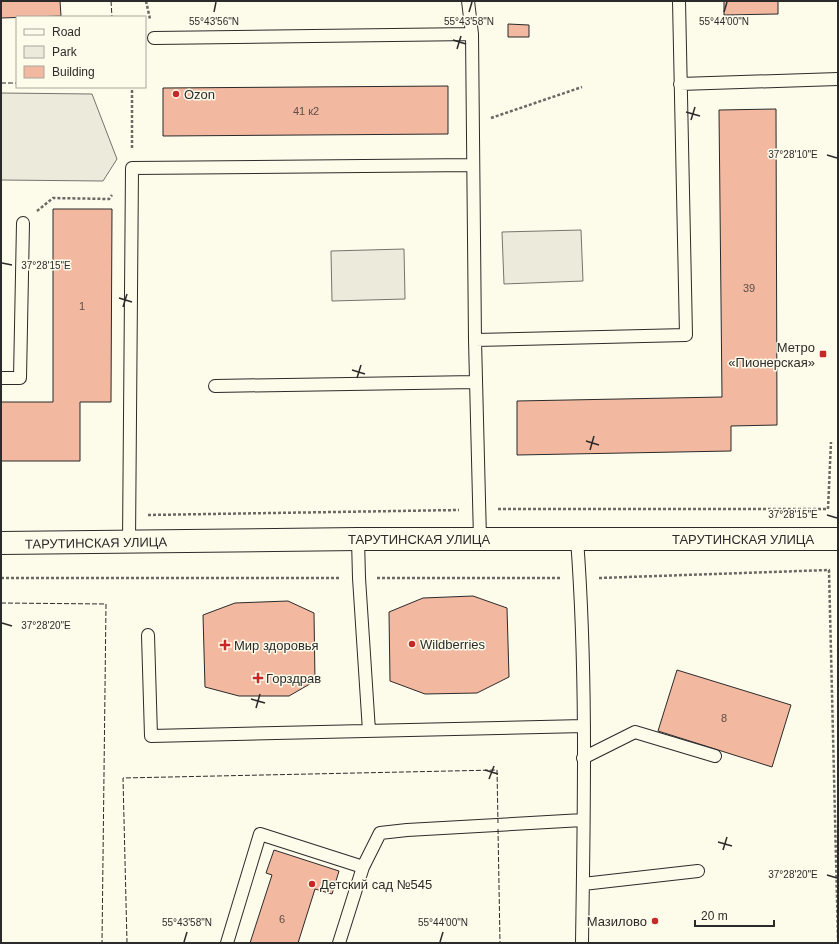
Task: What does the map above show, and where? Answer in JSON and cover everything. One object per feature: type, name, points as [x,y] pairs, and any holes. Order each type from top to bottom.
[{"type":"street","name":"ТАРУТИНСКАЯ УЛИЦА","points":[[1,543],[358,539],[838,539]]},
{"type":"lane","points":[[468,1],[472,34],[475,340],[480,540]]},
{"type":"lane","points":[[475,340],[686,335],[679,1]]},
{"type":"lane","points":[[154,38],[420,36],[472,34]]},
{"type":"lane","points":[[680,84],[838,79]]},
{"type":"lane","points":[[129,542],[132,168],[473,165]]},
{"type":"lane","points":[[1,378],[20,378],[23,223]]},
{"type":"lane","points":[[215,386],[476,382]]},
{"type":"lane","points":[[358,539],[359,578],[369,731]]},
{"type":"lane","points":[[577,539],[580,578],[584,726],[582,943]]},
{"type":"lane","points":[[148,635],[151,736],[584,726]]},
{"type":"lane","points":[[583,758],[635,732],[715,756]]},
{"type":"lane","points":[[339,943],[363,867],[380,833],[407,830],[583,820]]},
{"type":"lane","points":[[226,943],[260,834],[363,867]]},
{"type":"lane","points":[[583,884],[698,871]]},
{"type":"path","points":[[473,125],[582,87]]},
{"type":"path","points":[[23,223],[53,198],[109,199],[132,168],[132,88]]},
{"type":"path","points":[[129,515],[479,509],[828,509],[831,442]]},
{"type":"path","points":[[1,578],[580,578],[829,570],[838,940]]},
{"type":"green space","points":[[1,93],[92,94],[117,159],[103,181],[1,180]]},
{"type":"green space","points":[[581,230],[583,281],[504,284],[502,232]]},
{"type":"green space","points":[[404,249],[405,299],[332,301],[331,251]]},
{"type":"building","points":[[1,1],[60,1],[61,16],[16,16],[16,18],[1,18]]},
{"type":"building","points":[[724,1],[778,1],[778,14],[724,15]]},
{"type":"building","points":[[508,24],[529,25],[529,37],[508,37]]},
{"type":"building","points":[[448,86],[448,134],[163,136],[163,88]]},
{"type":"building","points":[[776,109],[777,425],[731,426],[731,451],[517,455],[517,401],[722,397],[719,110]]},
{"type":"building","points":[[53,209],[112,209],[111,402],[80,402],[80,461],[1,461],[1,402],[53,402]]},
{"type":"building","points":[[473,596],[507,608],[509,677],[477,693],[425,694],[390,681],[389,612],[423,598]]},
{"type":"building","points":[[288,601],[314,613],[315,681],[289,696],[239,696],[205,687],[203,615],[235,603]]},
{"type":"building","points":[[677,670],[791,705],[772,767],[658,731]]},
{"type":"building","points":[[274,850],[339,871],[332,894],[315,889],[298,943],[250,943],[272,875],[266,873]]},
{"type":"fence","points":[[111,1],[112,16]]},
{"type":"fence","points":[[1,83],[16,83]]},
{"type":"fence","points":[[1,603],[106,604],[102,943]]},
{"type":"fence","points":[[127,943],[123,778],[497,770],[498,823]]},
{"type":"fence","points":[[498,829],[500,943]]},
{"type":"place","name":"Ozon","points":[[176,94]]},
{"type":"place","name":"Метро «Пионерская»","points":[[823,354]]},
{"type":"place","name":"Wildberries","points":[[412,644]]},
{"type":"place","name":"Мир здоровья","points":[[225,645]]},
{"type":"place","name":"Горздрав","points":[[258,678]]},
{"type":"place","name":"Детский сад №545","points":[[312,884]]},
{"type":"place","name":"Мазилово","points":[[655,921]]}]
